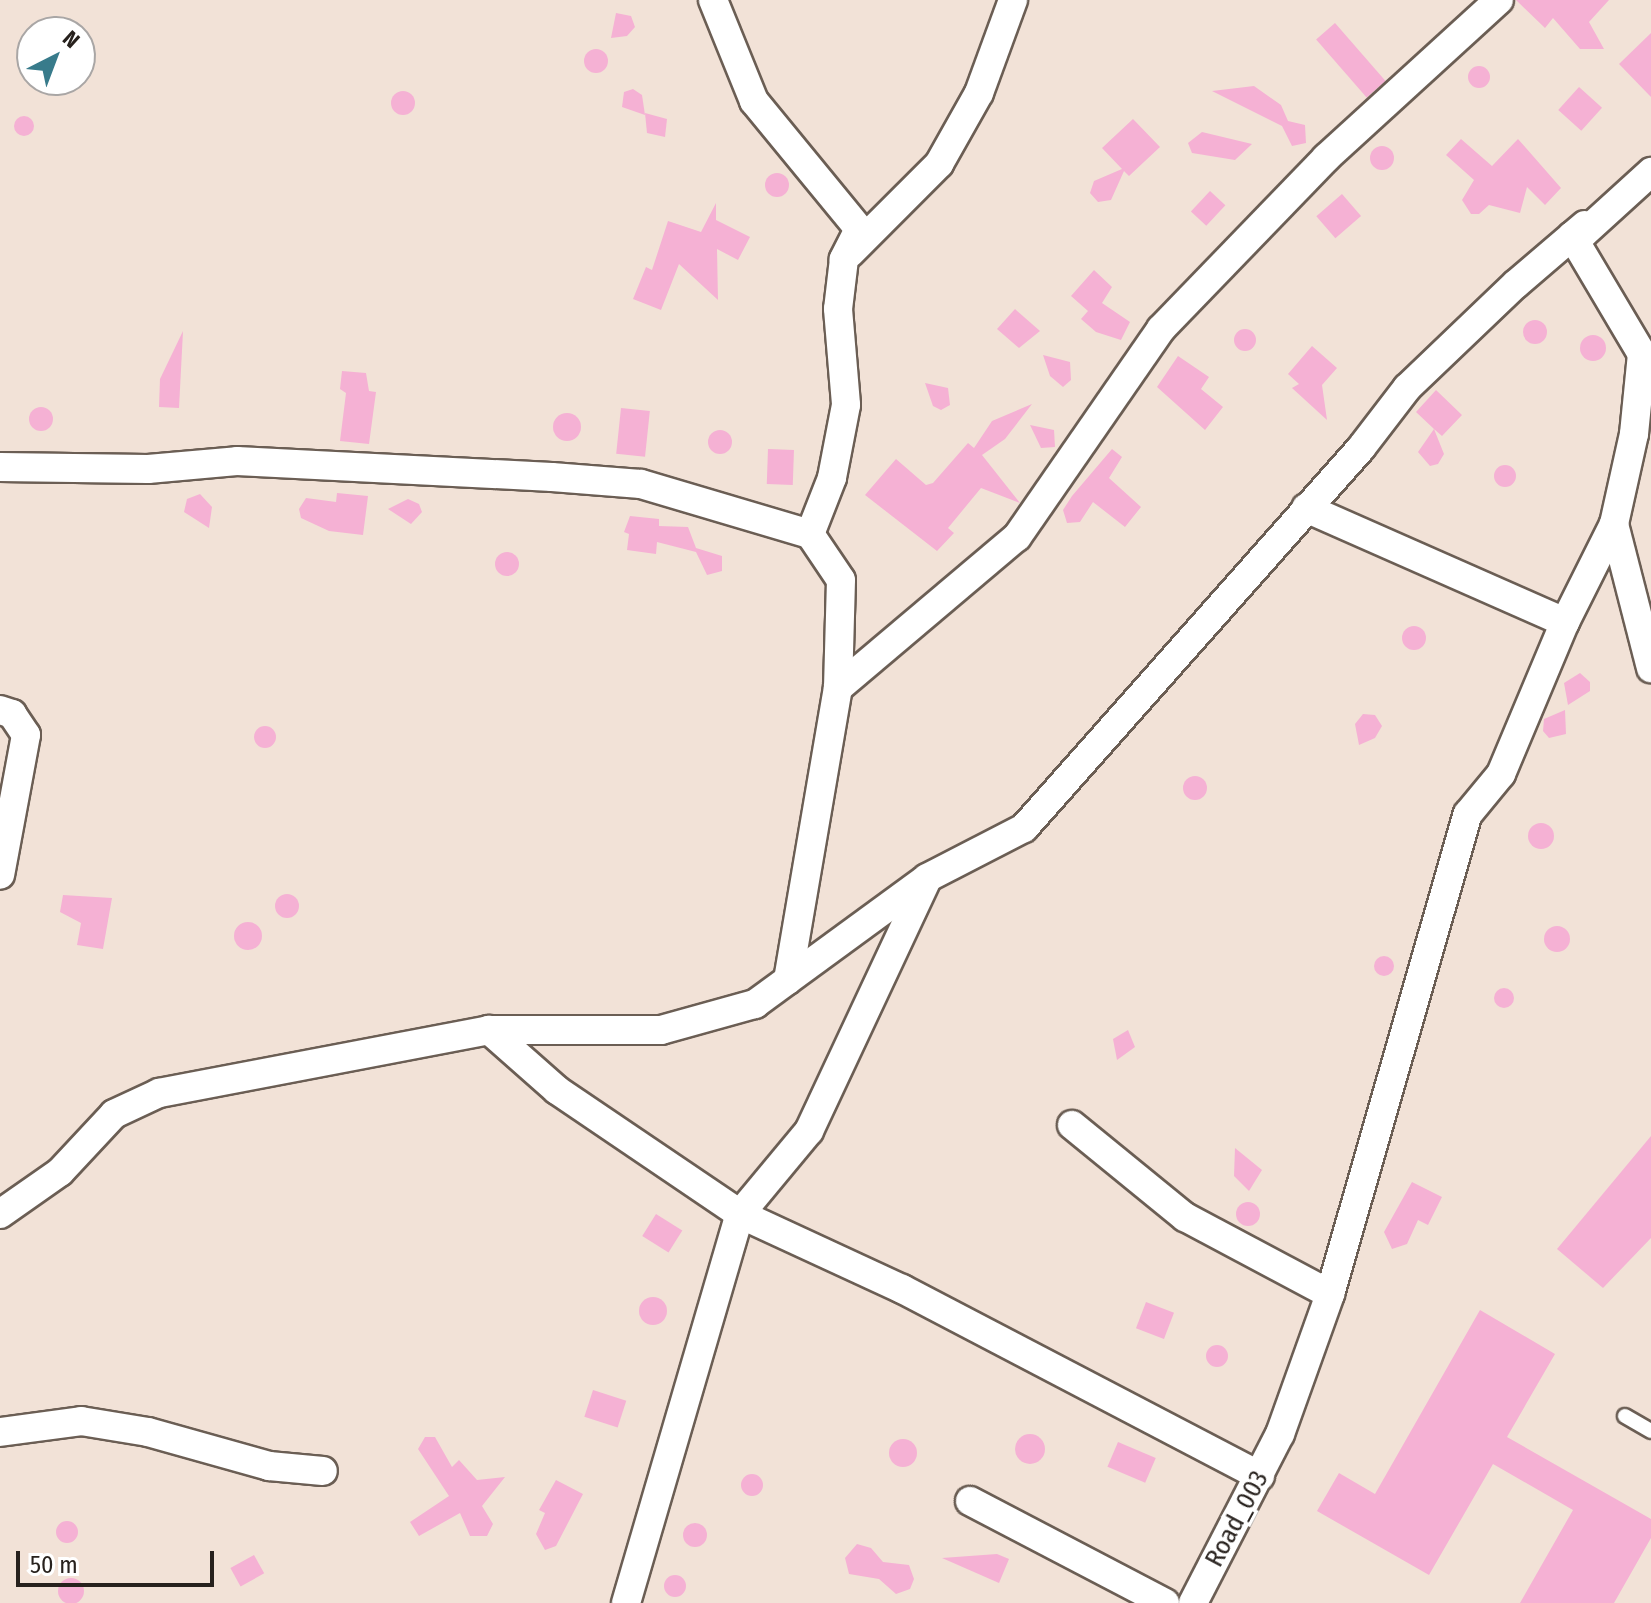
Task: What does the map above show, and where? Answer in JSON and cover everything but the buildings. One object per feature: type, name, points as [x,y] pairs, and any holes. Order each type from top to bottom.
[{"type":"street","points":[[713,0],[754,101],[859,229],[844,259],[838,309],[846,405],[832,478],[810,534]]},
{"type":"street","points":[[844,259],[939,164],[979,93],[1013,0]]},
{"type":"street","points":[[838,688],[1017,537],[1161,329],[1326,158],[1499,0]]},
{"type":"street","points":[[0,1214],[60,1172],[114,1114],[159,1093],[489,1030],[661,1030],[755,1004],[927,878],[1024,828],[1306,508],[1407,388],[1572,236],[1584,233],[1643,178]]},
{"type":"street","points":[[1572,236],[1646,352],[1634,434],[1614,524],[1651,668]]},
{"type":"street","points":[[0,467],[148,469],[237,461],[641,484],[810,534],[841,580],[838,688],[788,980]]},
{"type":"street","points":[[1306,508],[1565,622]]},
{"type":"street","name":"Road_003","points":[[1193,1603],[1280,1434],[1330,1294],[1468,814],[1501,774],[1565,622],[1614,524]]},
{"type":"street","points":[[0,710],[12,714],[26,735],[0,875]]},
{"type":"street","points":[[626,1603],[740,1214],[809,1131],[927,878]]},
{"type":"street","points":[[489,1030],[557,1090],[740,1214],[902,1289],[1260,1476]]},
{"type":"street","points":[[1072,1125],[1185,1217],[1330,1294]]},
{"type":"street","points":[[0,1432],[81,1421],[148,1432],[255,1464],[323,1471]]},
{"type":"street","points":[[970,1501],[1165,1603]]},
{"type":"lane","points":[[1625,1416],[1651,1431]]}]
